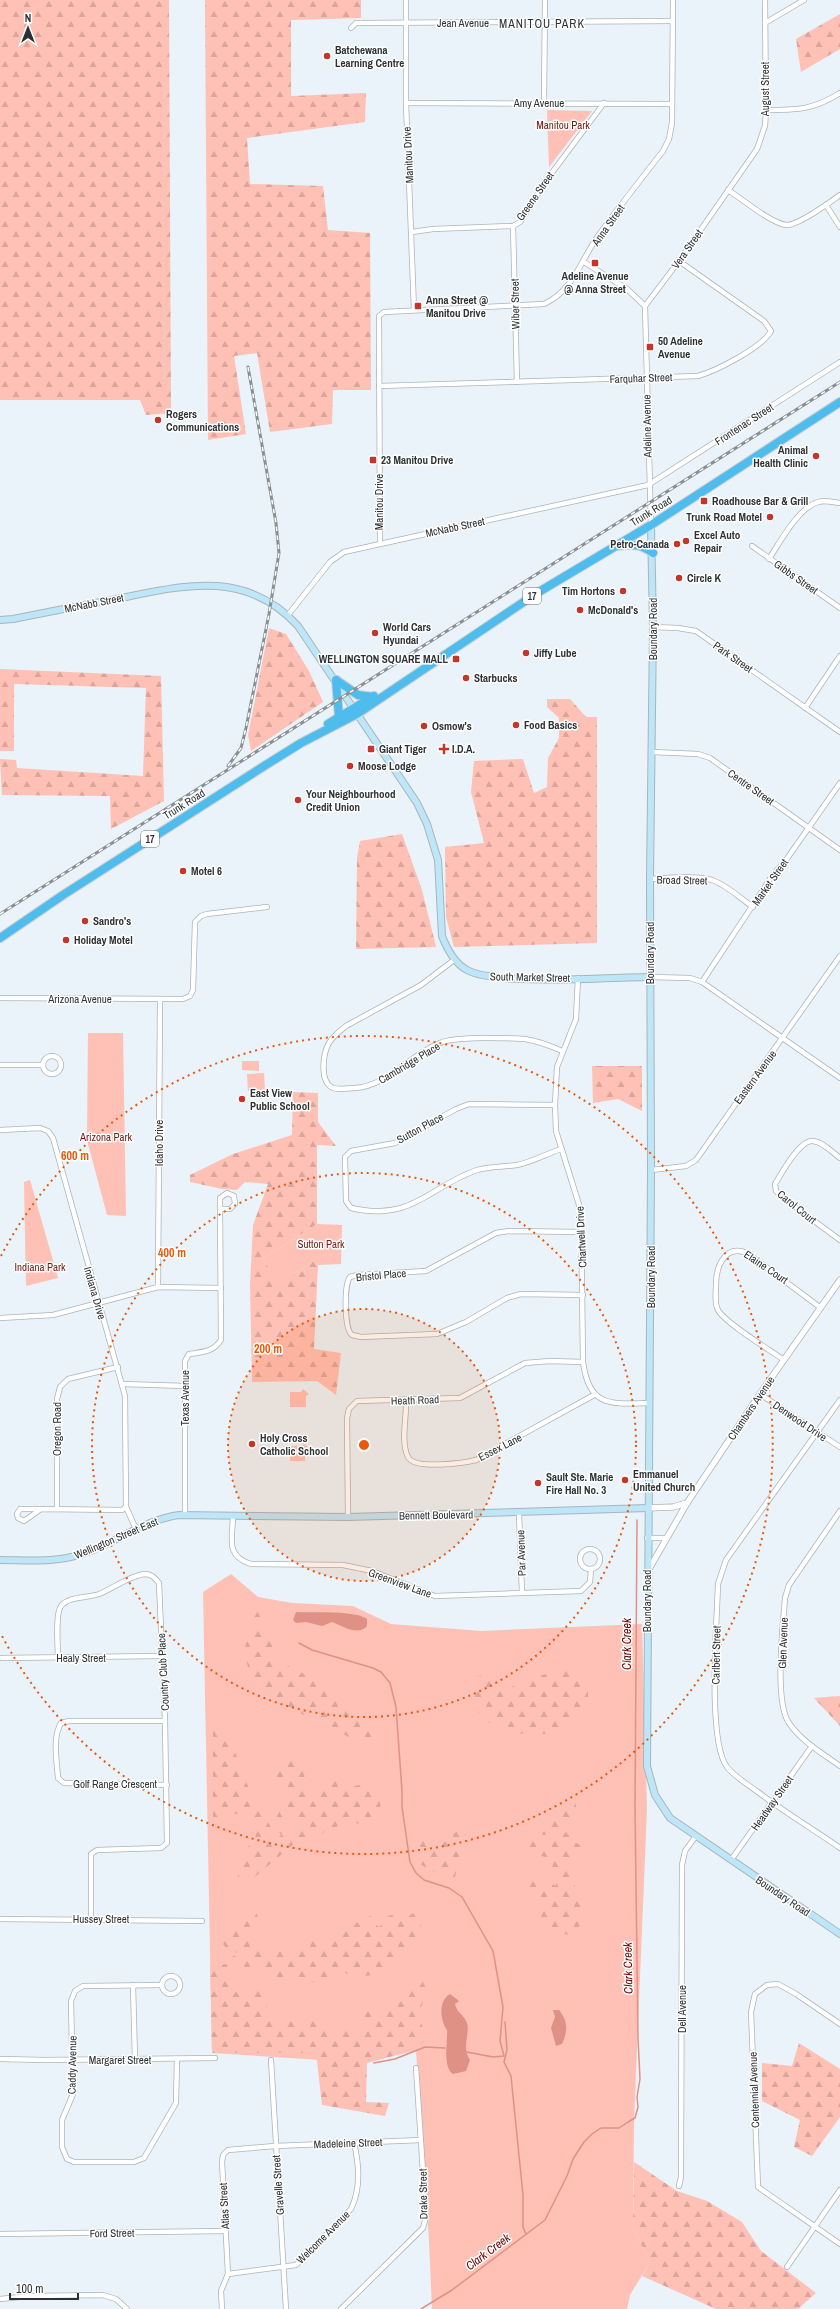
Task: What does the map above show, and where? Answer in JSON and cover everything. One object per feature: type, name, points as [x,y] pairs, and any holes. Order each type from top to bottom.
[{"type":"highway","name":"Trunk Road","points":[[301,743],[356,711],[537,593],[651,525],[840,402]]},
{"type":"highway","points":[[615,546],[638,545],[644,547],[653,554]]},
{"type":"highway","name":"Trunk Road","points":[[0,938],[132,850],[301,743],[339,717],[356,711],[373,697],[423,664],[452,649]]},
{"type":"highway","points":[[336,680],[358,695],[373,697]]},
{"type":"highway","points":[[336,680],[339,717]]},
{"type":"main road","name":"Boundary Road","points":[[651,525],[654,627],[650,879],[651,1170],[650,1403],[647,1538],[647,1766],[655,1795],[670,1818],[840,1934]]},
{"type":"main road","name":"South Market Street","points":[[188,585],[210,585],[248,593],[270,602],[288,615],[336,680],[406,784],[427,824],[438,860],[442,936],[454,960],[468,971],[490,977],[650,977]]},
{"type":"main road","name":"McNabb Street","points":[[0,620],[13,619],[188,585]]},
{"type":"main road","name":"Bennett Boulevard","points":[[185,1516],[233,1518],[348,1517],[648,1508]]},
{"type":"main road","name":"Wellington Street East","points":[[0,1560],[69,1558],[100,1547],[136,1529],[163,1518],[185,1516]]},
{"type":"street","name":"Manitou Drive","points":[[406,0],[406,103],[414,310]]},
{"type":"street","points":[[544,103],[545,0]]},
{"type":"street","name":"Anna Street","points":[[379,316],[384,312],[544,304],[554,299],[564,291],[584,262],[597,238],[662,151],[669,139],[672,123],[673,0]]},
{"type":"street","name":"August Street","points":[[728,190],[757,149],[765,126],[765,0]]},
{"type":"street","points":[[765,22],[804,0]]},
{"type":"street","name":"Jean Avenue","points":[[351,28],[356,23],[672,21]]},
{"type":"street","points":[[766,110],[799,110],[814,107],[840,93]]},
{"type":"street","name":"Amy Avenue","points":[[406,103],[672,104]]},
{"type":"street","name":"Greene Street","points":[[412,232],[433,229],[513,226],[520,222],[551,174],[604,103]]},
{"type":"street","points":[[728,190],[775,220],[787,225],[798,221],[840,195]]},
{"type":"street","name":"Vera Street","points":[[644,306],[679,260],[728,190]]},
{"type":"street","points":[[826,205],[840,227]]},
{"type":"street","name":"Wiber Street","points":[[513,226],[517,382]]},
{"type":"street","name":"Farquhar Street","points":[[379,386],[698,376],[708,373],[743,354],[769,336],[772,331],[764,321],[679,260]]},
{"type":"street","points":[[584,262],[627,289],[644,306]]},
{"type":"street","name":"Adeline Avenue","points":[[644,306],[648,485],[651,525]]},
{"type":"street","name":"Manitou Drive","points":[[379,316],[380,544]]},
{"type":"street","name":"Frontenac Street","points":[[648,485],[840,362]]},
{"type":"street","name":"McNabb Street","points":[[288,615],[330,562],[344,552],[648,485]]},
{"type":"street","points":[[769,559],[793,523],[810,506],[819,502],[840,502]]},
{"type":"street","name":"Gibbs Street","points":[[752,546],[840,608]]},
{"type":"street","name":"Park Street","points":[[654,627],[678,628],[696,631],[805,708]]},
{"type":"street","points":[[840,656],[805,708],[840,732]]},
{"type":"street","name":"Centre Street","points":[[652,752],[698,754],[710,758],[810,827],[840,850]]},
{"type":"street","name":"Market Street","points":[[702,982],[753,907],[772,876],[810,827],[840,783]]},
{"type":"street","name":"Broad Street","points":[[650,879],[699,878],[712,880],[724,886],[753,907]]},
{"type":"street","name":"Arizona Avenue","points":[[0,998],[183,999],[190,996],[193,990],[193,930],[195,922],[201,916],[267,906]]},
{"type":"street","name":"Eastern Avenue","points":[[651,1170],[686,1166],[696,1160],[840,956]]},
{"type":"street","name":"Cambridge Place","points":[[454,960],[421,985],[346,1026],[336,1034],[330,1042],[325,1055],[324,1071],[330,1086],[337,1088],[357,1088],[372,1084],[440,1043],[453,1040],[526,1039],[562,1051]]},
{"type":"street","name":"South Market Street","points":[[650,977],[690,978],[702,982],[840,1078]]},
{"type":"street","name":"Chartwell Drive","points":[[578,978],[576,1019],[562,1051],[557,1067],[555,1105],[556,1131],[560,1149],[580,1203],[583,1295],[582,1362],[585,1378],[594,1395]]},
{"type":"street","name":"Idaho Drive","points":[[158,1287],[160,1000]]},
{"type":"street","points":[[0,1065],[43,1065]]},
{"type":"street","name":"Sutton Place","points":[[555,1105],[470,1104],[456,1108],[395,1143],[350,1151],[345,1157],[346,1201],[351,1208],[362,1210],[392,1210],[407,1207],[477,1170],[518,1164],[560,1149]]},
{"type":"street","name":"Indiana Drive","points":[[0,1130],[40,1128],[48,1131],[53,1138],[98,1304],[118,1367],[125,1396],[126,1507]]},
{"type":"street","name":"Carol Court","points":[[840,1158],[820,1144],[812,1141],[805,1142],[798,1149],[775,1184],[776,1191],[782,1197],[840,1240]]},
{"type":"street","name":"Texas Avenue","points":[[185,1516],[186,1357],[189,1354],[216,1348],[221,1340],[220,1210]]},
{"type":"street","name":"Bristol Place","points":[[582,1232],[502,1232],[471,1245],[426,1271],[357,1275],[350,1277],[346,1286],[347,1328],[352,1334],[361,1337],[437,1334],[466,1322],[500,1302],[522,1294],[583,1295]]},
{"type":"street","name":"Elaine Court","points":[[784,1360],[726,1319],[718,1310],[716,1299],[716,1276],[719,1265],[731,1252],[739,1250],[747,1253],[821,1308]]},
{"type":"street","name":"Chambers Avenue","points":[[647,1573],[665,1538],[687,1503],[760,1394],[840,1280]]},
{"type":"street","points":[[0,1318],[53,1315],[158,1287],[221,1288]]},
{"type":"street","name":"Heath Road","points":[[348,1517],[347,1418],[349,1409],[357,1402],[460,1398],[525,1363],[550,1361],[582,1362]]},
{"type":"street","name":"Oregon Road","points":[[58,1509],[57,1399],[60,1387],[68,1379],[118,1367]]},
{"type":"street","points":[[122,1384],[186,1386]]},
{"type":"street","name":"Denwood Drive","points":[[760,1394],[840,1447]]},
{"type":"street","points":[[594,1395],[611,1403],[650,1403]]},
{"type":"street","name":"Essex Lane","points":[[404,1401],[406,1405],[406,1450],[408,1458],[414,1463],[423,1464],[462,1463],[476,1460],[594,1395]]},
{"type":"street","name":"Carlbert Street","points":[[840,1400],[726,1560],[718,1584],[716,1718],[718,1746],[721,1758],[728,1768],[772,1803],[840,1848]]},
{"type":"street","name":"Bennett Boulevard","points":[[648,1508],[673,1507],[687,1503]]},
{"type":"street","points":[[41,1509],[24,1521],[18,1518],[17,1514],[20,1509],[41,1509],[58,1509],[122,1510],[126,1507],[136,1529]]},
{"type":"street","name":"Glen Avenue","points":[[840,1511],[789,1585],[785,1598],[781,1697],[787,1721],[796,1732],[812,1746],[840,1766]]},
{"type":"street","name":"Par Avenue","points":[[519,1513],[522,1593]]},
{"type":"street","name":"Greenview Lane","points":[[233,1518],[233,1552],[240,1560],[251,1564],[343,1564],[372,1571],[435,1596],[581,1591],[590,1582],[591,1569]]},
{"type":"street","points":[[647,1538],[665,1538]]},
{"type":"street","name":"Greenview Lane","points":[[592,1550],[597,1553],[600,1558],[598,1564],[591,1569],[582,1565],[580,1559],[583,1553],[592,1550]]},
{"type":"street","name":"Country Club Place","points":[[58,1658],[58,1615],[60,1606],[67,1601],[98,1594],[145,1574],[154,1576],[159,1583],[168,1838],[167,1842],[161,1848],[97,1850],[91,1854],[90,1920]]},
{"type":"street","name":"Healy Street","points":[[0,1658],[162,1656]]},
{"type":"street","name":"Golf Range Crescent","points":[[165,1721],[69,1721],[61,1723],[58,1729],[56,1747],[58,1778],[64,1783],[167,1785]]},
{"type":"street","name":"Headway Street","points":[[731,1860],[812,1746]]},
{"type":"street","name":"Dell Avenue","points":[[679,2186],[681,2169],[682,1865],[686,1851],[696,1836]]},
{"type":"street","name":"Hussey Street","points":[[0,1919],[202,1921]]},
{"type":"street","name":"Centennial Avenue","points":[[840,2024],[796,1994],[778,1984],[767,1985],[756,1994],[751,2012],[758,2187],[840,2244]]},
{"type":"street","points":[[133,1985],[134,2060]]},
{"type":"street","name":"Caddy Avenue","points":[[162,1985],[83,1986],[75,1991],[71,2001],[73,2094],[62,2120],[62,2147],[67,2159],[74,2162],[138,2161],[146,2155],[176,2103],[177,2059]]},
{"type":"street","name":"Margaret Street","points":[[0,2059],[134,2060],[215,2058]]},
{"type":"street","name":"Gravelle Street","points":[[271,2060],[275,2146],[285,2268],[286,2309]]},
{"type":"street","name":"Drake Street","points":[[341,2309],[422,2228],[426,2217],[416,2068]]},
{"type":"street","name":"Madeleine Street","points":[[275,2146],[421,2140]]},
{"type":"street","name":"Welcome Avenue","points":[[228,2274],[296,2266],[351,2209],[356,2199],[358,2187],[354,2143]]},
{"type":"street","name":"Atlas Street","points":[[222,2309],[222,2291],[228,2274],[222,2162],[223,2155],[228,2150],[275,2146]]},
{"type":"street","points":[[787,2267],[840,2190]]},
{"type":"street","name":"Ford Street","points":[[0,2234],[225,2232]]},
{"type":"street","points":[[0,2299],[30,2296],[103,2296],[116,2299],[127,2309]]},
{"type":"green space","points":[[0,0],[169,0],[171,413],[146,415],[140,400],[0,400]]},
{"type":"green space","points":[[205,0],[361,0],[361,18],[291,20],[291,96],[366,93],[365,122],[247,138],[250,184],[323,186],[328,230],[370,233],[371,390],[333,390],[332,424],[270,432],[257,353],[234,356],[246,434],[208,440]]},
{"type":"green space","points":[[840,14],[840,49],[801,72],[796,39]]},
{"type":"green space","name":"Manitou Park","points":[[547,110],[592,111],[549,167]]},
{"type":"green space","points":[[269,628],[286,634],[309,671],[323,702],[251,751],[248,735]]},
{"type":"green space","points":[[0,669],[161,676],[164,801],[111,829],[110,796],[2,795],[0,759],[16,760],[17,768],[143,776],[146,688],[14,684],[14,751],[0,751]]},
{"type":"green space","points":[[547,699],[570,699],[586,717],[597,717],[597,943],[454,947],[446,917],[445,847],[484,843],[471,792],[474,761],[523,759],[534,793],[547,787],[548,758],[559,738],[559,718],[547,707]]},
{"type":"green space","points":[[402,834],[422,890],[436,947],[356,949],[357,858],[360,841]]},
{"type":"green space","name":"Arizona Park","points":[[88,1033],[123,1033],[126,1216],[107,1215],[87,1140]]},
{"type":"green space","points":[[242,1061],[259,1061],[259,1071],[242,1070]]},
{"type":"green space","points":[[592,1066],[642,1066],[642,1111],[618,1099],[593,1103]]},
{"type":"green space","points":[[264,1073],[265,1091],[248,1091],[247,1074]]},
{"type":"green space","points":[[293,1092],[318,1093],[318,1122],[336,1146],[317,1145],[317,1224],[262,1259],[278,1281],[292,1272],[297,1273],[313,1261],[318,1265],[314,1349],[341,1353],[336,1395],[317,1381],[252,1382],[250,1285],[253,1225],[268,1184],[245,1182],[237,1190],[222,1189],[190,1182],[190,1175],[233,1154],[292,1135]]},
{"type":"green space","name":"Indiana Park","points":[[30,1180],[58,1278],[26,1286],[24,1182]]},
{"type":"green space","name":"Sutton Park","points":[[317,1224],[342,1225],[341,1264],[318,1265],[313,1261],[297,1273],[292,1272],[278,1282],[262,1259]]},
{"type":"green space","points":[[303,1389],[309,1394],[306,1396],[306,1407],[290,1407],[290,1392],[301,1392]]},
{"type":"green space","points":[[304,1444],[308,1447],[305,1450],[305,1461],[290,1461],[291,1446],[301,1446]]},
{"type":"green space","points":[[231,1574],[258,1597],[292,1603],[353,1606],[391,1624],[481,1631],[642,1624],[647,1809],[634,2122],[633,2228],[650,2262],[630,2295],[627,2309],[432,2309],[429,2241],[416,2051],[353,2062],[212,2053],[203,1592]]},
{"type":"green space","points":[[252,1601],[277,1649],[255,1650],[321,1682],[348,1703],[356,1718],[371,1725],[370,1735],[382,1740],[364,1744],[345,1735],[327,1733],[322,1723],[284,1705],[261,1686],[252,1675],[247,1663],[245,1649],[250,1632]]},
{"type":"green space","points":[[573,1669],[588,1680],[588,1697],[576,1716],[558,1734],[538,1734],[528,1731],[519,1734],[503,1732],[488,1721],[468,1702],[474,1690],[476,1677],[485,1676],[495,1685],[511,1687],[528,1679],[560,1670]]},
{"type":"green space","points":[[840,1696],[840,1726],[814,1698]]},
{"type":"green space","points":[[213,1721],[221,1723],[237,1757],[249,1788],[270,1825],[276,1840],[281,1835],[277,1829],[275,1813],[279,1811],[294,1839],[299,1835],[299,1826],[295,1816],[288,1816],[283,1794],[275,1786],[273,1767],[287,1755],[303,1767],[305,1775],[302,1787],[308,1791],[316,1793],[322,1781],[327,1778],[328,1783],[337,1780],[346,1788],[363,1784],[381,1794],[380,1812],[360,1825],[355,1822],[327,1829],[318,1839],[294,1844],[257,1875],[237,1886],[240,1858],[256,1836],[246,1816],[236,1814],[228,1815],[221,1818],[213,1825]]},
{"type":"green space","points":[[565,1800],[575,1800],[575,1825],[549,1835],[539,1835],[541,1829],[560,1809]]},
{"type":"green space","points":[[462,1826],[466,1834],[455,1877],[452,1879],[438,1874],[429,1870],[417,1861],[418,1843],[428,1836],[443,1840],[443,1831],[455,1833]]},
{"type":"green space","points":[[566,1832],[575,1843],[582,1844],[571,1860],[575,1884],[573,1899],[581,1901],[584,1923],[579,1926],[578,1935],[567,1935],[562,1933],[541,1918],[542,1908],[528,1885],[528,1878],[535,1877],[542,1881],[548,1878],[555,1886],[559,1878],[552,1873],[553,1860],[531,1852],[525,1846],[528,1836],[536,1844],[547,1842]]},
{"type":"green space","points":[[416,1911],[424,1915],[417,1938],[373,1975],[354,1977],[343,1972],[305,1985],[285,1980],[275,1981],[271,1977],[261,1972],[234,1963],[231,1955],[252,1962],[259,1959],[228,1950],[222,1943],[229,1931],[244,1914],[256,1912],[260,1923],[251,1927],[249,1944],[273,1949],[283,1940],[285,1953],[291,1952],[296,1944],[314,1938],[321,1945],[330,1944],[359,1921],[373,1915],[375,1924],[380,1927],[383,1919],[391,1915],[406,1918]]},
{"type":"green space","points":[[227,1964],[229,1983],[239,1995],[251,1993],[257,1989],[268,2001],[266,2008],[267,2013],[279,2019],[295,2022],[316,2020],[328,2027],[361,2027],[358,2019],[364,2012],[396,2006],[402,2000],[406,1983],[413,1981],[423,1982],[427,1991],[419,2013],[424,2041],[416,2050],[367,2063],[366,2102],[389,2103],[385,2116],[322,2105],[316,2053],[212,2053],[210,1965]]},
{"type":"green space","points":[[799,2043],[840,2069],[840,2117],[812,2156],[794,2147],[800,2120],[762,2101],[762,2063],[792,2066]]},
{"type":"green space","points":[[634,2162],[677,2191],[707,2201],[742,2222],[761,2251],[816,2293],[798,2309],[716,2309],[642,2276],[650,2262],[633,2228]]},
{"type":"shaded area","points":[[296,1612],[333,1612],[353,1614],[367,1619],[367,1626],[363,1629],[354,1630],[332,1622],[322,1626],[306,1622],[296,1623],[293,1620]]},
{"type":"shaded area","points":[[450,1994],[459,2001],[455,2004],[456,2007],[467,2024],[466,2049],[470,2060],[466,2071],[453,2074],[448,2065],[446,2053],[447,2030],[441,2011],[443,2001]]},
{"type":"shaded area","points":[[553,2010],[559,2010],[564,2018],[566,2026],[562,2044],[556,2046],[551,2028],[555,2017]]},
{"type":"waterway","name":"Clark Creek","points":[[421,2309],[452,2290],[545,2220],[567,2176],[573,2159],[584,2142],[592,2134],[601,2128],[619,2128],[635,2118],[638,2107],[637,2097],[640,2079],[638,2038],[635,1807],[637,1520]]},
{"type":"waterway","points":[[299,1643],[312,1650],[373,1668],[381,1672],[390,1683],[396,1707],[402,1807],[410,1862],[416,1873],[424,1880],[449,1888],[462,1897],[493,1951],[503,2007],[500,2041],[504,2056],[493,2057],[467,2052]]},
{"type":"waterway","points":[[505,2022],[507,2050],[504,2062],[511,2076],[523,2195],[523,2227],[526,2234]]},
{"type":"waterway","points":[[374,2063],[395,2059],[425,2047],[445,2048]]},
{"type":"railway","points":[[228,766],[241,748],[246,728],[269,614],[279,553],[276,523],[248,367]]},
{"type":"railway","points":[[0,914],[840,382]]},
{"type":"place","name":"Batchewana Learning Centre","points":[[327,56]]},
{"type":"place","name":"Adeline Avenue @ Anna Street","points":[[595,263]]},
{"type":"place","name":"Anna Street @ Manitou Drive","points":[[418,306]]},
{"type":"place","name":"50 Adeline Avenue","points":[[650,347]]},
{"type":"place","name":"Rogers Communications","points":[[158,420]]},
{"type":"place","name":"Animal Health Clinic","points":[[816,456]]},
{"type":"place","name":"23 Manitou Drive","points":[[373,460]]},
{"type":"place","name":"Roadhouse Bar & Grill","points":[[704,501]]},
{"type":"place","name":"Trunk Road Motel","points":[[770,517]]},
{"type":"place","name":"Excel Auto Repair","points":[[686,541]]},
{"type":"place","name":"Petro-Canada","points":[[677,544]]},
{"type":"place","name":"Circle K","points":[[679,578]]},
{"type":"place","name":"Tim Hortons","points":[[623,591]]},
{"type":"place","name":"McDonald's","points":[[580,610]]},
{"type":"place","name":"World Cars Hyundai","points":[[375,633]]},
{"type":"place","name":"Jiffy Lube","points":[[526,653]]},
{"type":"place","name":"WELLINGTON SQUARE MALL","points":[[456,659]]},
{"type":"place","name":"Starbucks","points":[[466,678]]},
{"type":"place","name":"Food Basics","points":[[516,725]]},
{"type":"place","name":"Osmow's","points":[[424,726]]},
{"type":"place","name":"Giant Tiger","points":[[371,749]]},
{"type":"place","name":"I.D.A.","points":[[444,749]]},
{"type":"place","name":"Moose Lodge","points":[[350,766]]},
{"type":"place","name":"Your Neighbourhood Credit Union","points":[[298,800]]},
{"type":"place","name":"Motel 6","points":[[183,871]]},
{"type":"place","name":"Sandro's","points":[[85,921]]},
{"type":"place","name":"Holiday Motel","points":[[66,940]]},
{"type":"place","name":"East View Public School","points":[[242,1099]]},
{"type":"place","name":"Holy Cross Catholic School","points":[[252,1444]]},
{"type":"place","name":"Emmanuel United Church","points":[[625,1480]]},
{"type":"place","name":"Sault Ste. Marie Fire Hall No. 3","points":[[538,1483]]},
{"type":"district","name":"MANITOU PARK","points":[[542,24]]}]
